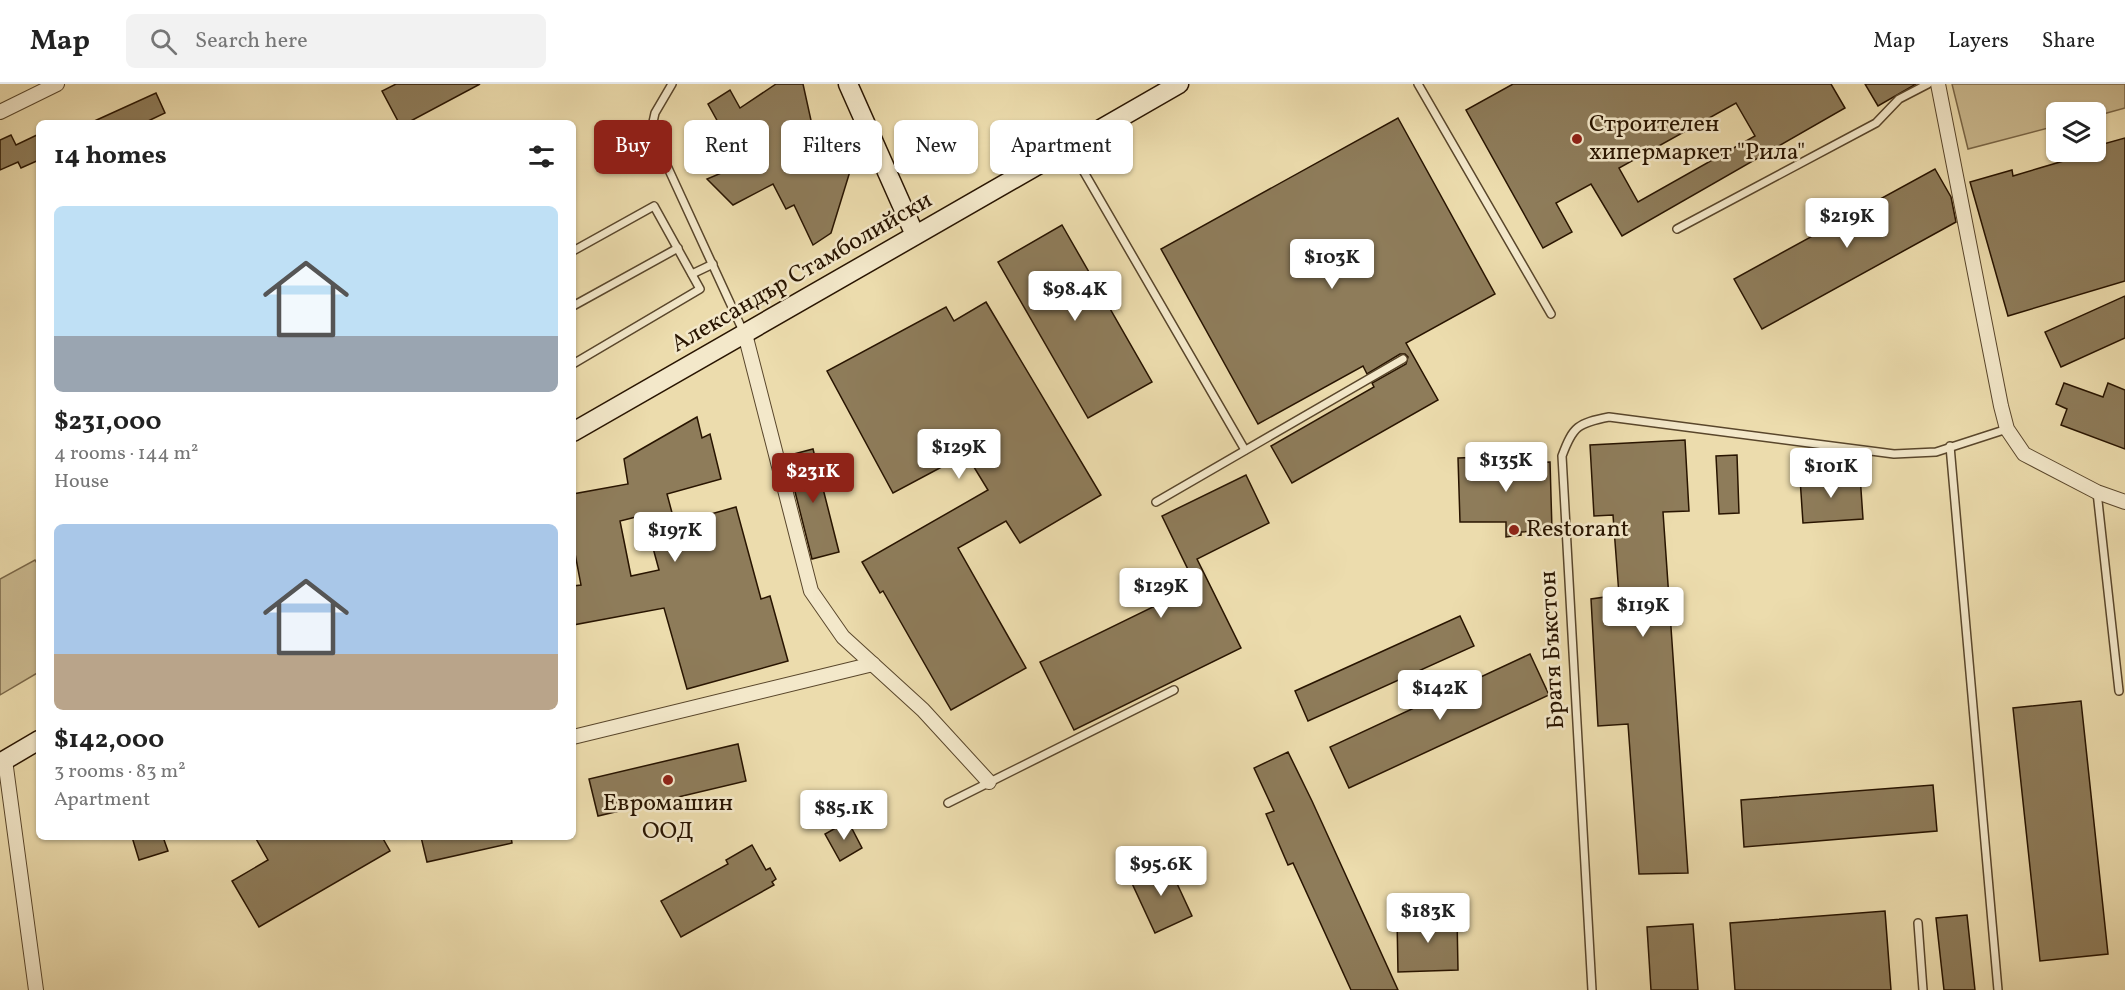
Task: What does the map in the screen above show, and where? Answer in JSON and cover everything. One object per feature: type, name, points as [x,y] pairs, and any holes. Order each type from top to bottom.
[{"type":"street","points":[[0,112],[57,84]]},
{"type":"street","points":[[848,84],[915,235]]},
{"type":"street","name":"Александър Стамболийски","points":[[1117,120],[1179,84]]},
{"type":"street","points":[[1938,84],[2007,429],[2024,454],[2097,492],[2125,502]]},
{"type":"street","name":"Александър Стамболийски","points":[[576,430],[1022,174]]},
{"type":"street","points":[[745,334],[811,591],[843,637],[923,710],[989,782]]},
{"type":"street","points":[[576,736],[873,664]]},
{"type":"street","points":[[36,742],[2,761],[36,990]]},
{"type":"lane","points":[[672,84],[654,113],[651,131],[745,334]]},
{"type":"lane","points":[[1418,84],[1551,314]]},
{"type":"lane","points":[[1677,229],[1876,123],[1899,99],[1928,84]]},
{"type":"lane","points":[[1086,174],[1245,450]]},
{"type":"lane","points":[[576,249],[654,206],[700,289],[576,362]]},
{"type":"lane","points":[[576,304],[678,248]]},
{"type":"lane","points":[[692,274],[713,264]]},
{"type":"lane","points":[[1156,502],[1403,358]]},
{"type":"lane","name":"Братя Бъкстон","points":[[1592,990],[1562,456],[1569,436],[1584,422],[1609,417],[1894,454],[1936,452],[2007,429]]},
{"type":"lane","points":[[1950,446],[1998,990]]},
{"type":"lane","points":[[2097,492],[2119,691]]},
{"type":"lane","points":[[948,803],[1174,690]]},
{"type":"lane","points":[[1917,923],[1923,990]]},
{"type":"shaded area","points":[[1952,84],[2125,84],[2125,108],[2106,113],[2106,102],[2046,102],[2046,129],[1968,149]]},
{"type":"shaded area","points":[[35,560],[36,562],[36,674],[0,695],[0,579]]},
{"type":"building","points":[[396,84],[480,84],[413,120],[397,120],[382,91]]},
{"type":"building","points":[[776,84],[803,84],[811,120],[781,120],[781,174],[849,174],[831,233],[813,245],[794,205],[786,209],[773,184],[733,205],[707,179],[719,174],[769,174],[769,120],[717,120],[708,104],[730,90],[740,108]]},
{"type":"building","name":"Строителен хипермаркет \"Рила\"","points":[[1513,84],[1831,84],[1845,108],[1622,236],[1591,184],[1556,203],[1572,232],[1543,248],[1466,110]],"holes":[[[1736,103],[1755,136],[1638,202],[1619,168]]]},
{"type":"building","points":[[1865,84],[1916,84],[1878,106]]},
{"type":"building","points":[[156,93],[165,113],[150,120],[97,120]]},
{"type":"building","points":[[1398,118],[1495,294],[1406,343],[1438,400],[1292,483],[1271,446],[1374,387],[1372,383],[1406,364],[1408,357],[1400,354],[1367,374],[1363,366],[1258,424],[1161,249]]},
{"type":"building","points":[[11,135],[16,145],[36,135],[36,161],[21,168],[18,162],[0,170],[0,140]]},
{"type":"building","points":[[2125,138],[2125,281],[2008,316],[1970,182],[2012,170],[2013,176],[2060,162],[2106,162],[2106,143]]},
{"type":"building","points":[[1935,169],[1951,197],[1956,222],[1762,329],[1734,279]]},
{"type":"building","points":[[1062,225],[1152,382],[1088,418],[998,262]]},
{"type":"building","points":[[2125,296],[2125,338],[2061,367],[2045,332]]},
{"type":"building","points":[[986,302],[1101,495],[1020,543],[1006,521],[958,548],[1026,668],[951,710],[883,591],[880,593],[862,562],[988,490],[966,454],[893,493],[827,371],[946,307],[954,321]]},
{"type":"building","points":[[2064,383],[2103,397],[2108,383],[2125,390],[2125,449],[2061,425],[2067,409],[2056,404]]},
{"type":"building","points":[[697,417],[702,438],[710,434],[721,479],[667,494],[675,524],[736,507],[761,599],[770,596],[788,661],[687,689],[664,608],[576,624],[576,586],[581,585],[576,559],[576,493],[628,484],[624,459]],"holes":[[[644,515],[659,570],[631,576],[620,521]]]},
{"type":"building","points":[[1685,440],[1689,511],[1663,512],[1688,873],[1639,874],[1628,724],[1598,726],[1591,599],[1619,595],[1613,515],[1594,516],[1590,445]]},
{"type":"building","points":[[813,449],[839,552],[812,559],[786,456]]},
{"type":"building","points":[[1737,455],[1739,513],[1719,514],[1716,456]]},
{"type":"building","points":[[1515,456],[1516,463],[1550,462],[1552,530],[1521,532],[1521,535],[1506,537],[1506,522],[1460,522],[1458,458]]},
{"type":"building","points":[[1246,475],[1269,523],[1197,559],[1241,648],[1074,730],[1040,662],[1196,586],[1162,516]]},
{"type":"building","points":[[1860,475],[1863,519],[1803,523],[1800,478]]},
{"type":"building","points":[[1460,616],[1474,646],[1308,721],[1295,691]]},
{"type":"building","points":[[1530,654],[1549,695],[1349,788],[1330,747]]},
{"type":"building","points":[[2081,701],[2108,954],[2040,961],[2013,708]]},
{"type":"building","name":"Евромашин ООД","points":[[738,744],[746,781],[598,816],[589,779]]},
{"type":"building","points":[[1288,752],[1398,990],[1351,990],[1293,863],[1288,865],[1266,814],[1274,811],[1254,768]]},
{"type":"building","points":[[1933,785],[1937,831],[1744,847],[1741,800]]},
{"type":"building","points":[[848,821],[862,848],[840,861],[825,834]]},
{"type":"building","points":[[133,840],[164,840],[168,851],[139,860]]},
{"type":"building","points":[[257,840],[384,840],[390,851],[259,927],[232,881],[268,860]]},
{"type":"building","points":[[422,840],[512,840],[512,843],[427,862]]},
{"type":"building","points":[[752,845],[766,870],[770,868],[776,879],[772,882],[774,885],[681,937],[661,901],[728,864],[726,860]]},
{"type":"building","points":[[1167,862],[1192,916],[1155,933],[1130,879]]},
{"type":"building","points":[[1885,911],[1891,990],[1735,990],[1730,923]]},
{"type":"building","points":[[1967,915],[1975,990],[1944,990],[1936,918]]},
{"type":"building","points":[[1457,916],[1458,970],[1398,972],[1397,918]]},
{"type":"building","points":[[1693,924],[1698,990],[1651,990],[1647,927]]},
{"type":"place","name":"Строителен хипермаркет \"Рила\"","points":[[1577,139]]},
{"type":"place","name":"Restorant","points":[[1514,530]]},
{"type":"place","name":"Евромашин ООД","points":[[668,780]]}]
